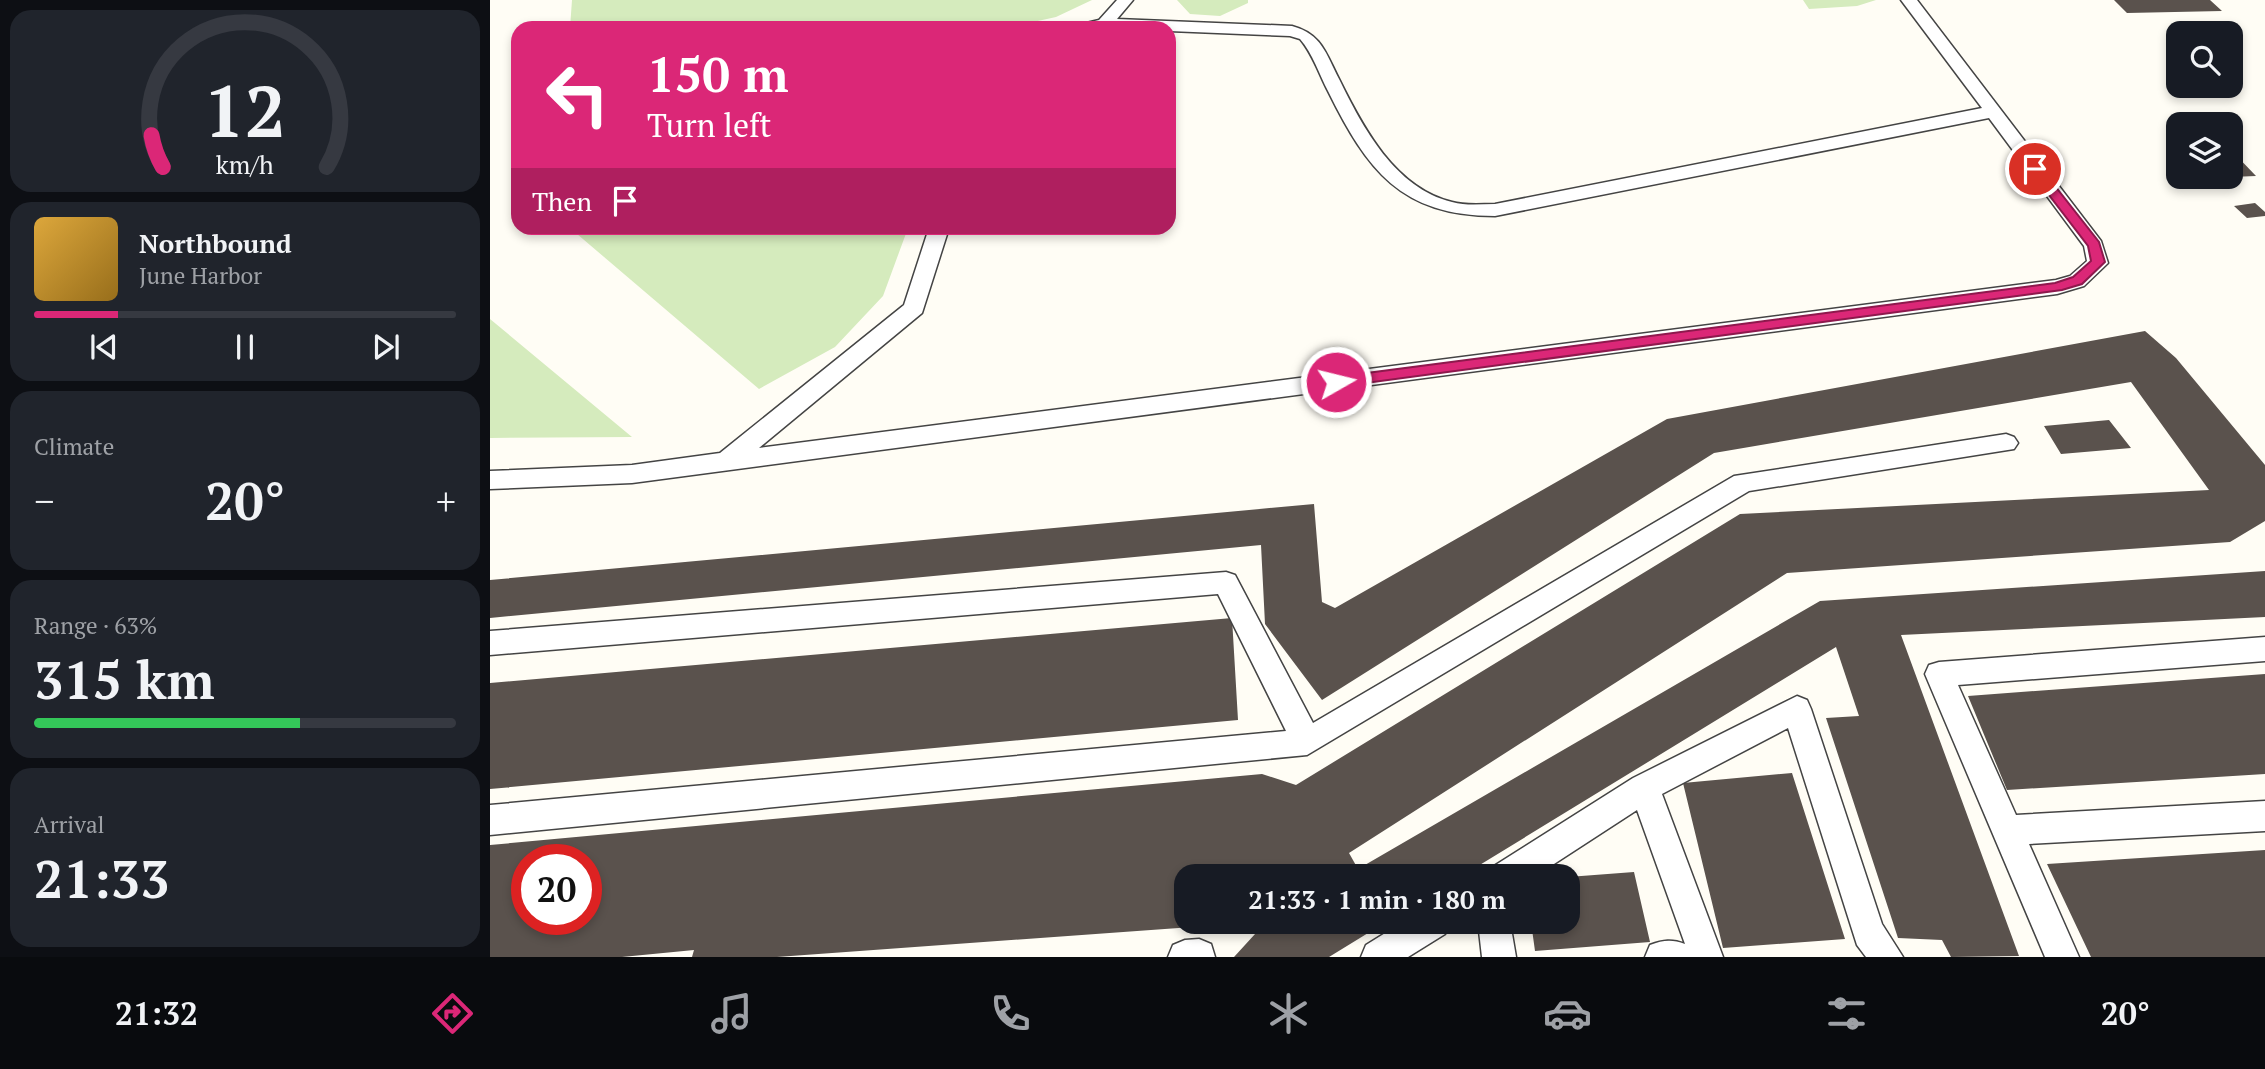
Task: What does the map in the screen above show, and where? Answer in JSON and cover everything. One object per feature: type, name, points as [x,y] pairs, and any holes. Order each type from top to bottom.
[{"type":"lane","points":[[1107,21],[1125,0]]},
{"type":"lane","points":[[490,480],[632,474],[2057,287],[2077,281],[2098,262],[2094,245],[1909,0]]},
{"type":"lane","points":[[1176,26],[1292,31],[1306,36],[1313,44],[1364,143],[1413,193],[1449,208],[1495,210],[1991,112]]},
{"type":"lane","points":[[726,462],[914,308],[937,235]]},
{"type":"lane","points":[[490,820],[1307,742],[1743,483],[2006,443]]},
{"type":"lane","points":[[490,643],[1226,583],[1307,742]]},
{"type":"lane","points":[[2062,957],[1939,674],[2265,649]]},
{"type":"lane","points":[[1525,864],[1644,788],[1797,709],[1869,933],[1886,957]]},
{"type":"lane","points":[[1644,788],[1706,957]]},
{"type":"lane","points":[[2007,830],[2265,816]]},
{"type":"lane","points":[[1378,957],[1414,934]]},
{"type":"lane","points":[[1496,934],[1499,957]]},
{"type":"lane","points":[[1662,957],[1676,957]]},
{"type":"green space","points":[[572,0],[1092,0],[1056,17],[1038,21],[570,21]]},
{"type":"green space","points":[[1177,0],[1248,0],[1248,3],[1220,16],[1190,14]]},
{"type":"green space","points":[[1803,0],[1876,0],[1857,6],[1809,9]]},
{"type":"green space","points":[[578,235],[905,235],[883,296],[835,347],[759,389]]},
{"type":"green space","points":[[490,319],[632,437],[490,438]]},
{"type":"building","points":[[2114,0],[2210,0],[2222,11],[2127,13]]},
{"type":"building","points":[[2243,162],[2256,176],[2243,177]]},
{"type":"building","points":[[2255,203],[2265,212],[2265,216],[2247,218],[2234,206]]},
{"type":"building","points":[[2145,331],[2176,358],[2265,465],[2265,521],[2230,542],[1787,573],[1349,853],[1355,864],[1174,864],[1174,928],[777,957],[692,957],[694,950],[622,957],[490,957],[490,845],[1262,774],[1296,785],[1740,514],[2209,490],[2131,382],[1714,453],[1322,700],[1265,624],[1261,545],[490,618],[490,580],[1314,504],[1322,602],[1335,608],[1667,419]]},
{"type":"building","points":[[2109,420],[2131,448],[2061,454],[2044,426]]},
{"type":"building","points":[[2265,571],[2265,617],[1901,635],[2019,956],[1951,957],[1942,940],[1898,938],[1826,718],[1859,716],[1836,647],[1481,864],[1367,864],[1820,601]]},
{"type":"building","points":[[1232,618],[1238,720],[490,789],[490,683]]},
{"type":"building","points":[[2265,674],[2265,774],[2007,790],[1968,696]]},
{"type":"building","points":[[1792,773],[1845,939],[1723,948],[1683,783]]},
{"type":"building","points":[[2265,850],[2265,957],[2091,957],[2047,864]]},
{"type":"building","points":[[1634,872],[1650,942],[1535,951],[1533,934],[1580,934],[1580,876]]},
{"type":"building","points":[[1255,934],[1366,934],[1329,957],[1234,957]]},
{"type":"route","points":[[1336,382],[2057,287],[2077,281],[2098,262],[2094,245],[2035,169]]}]
